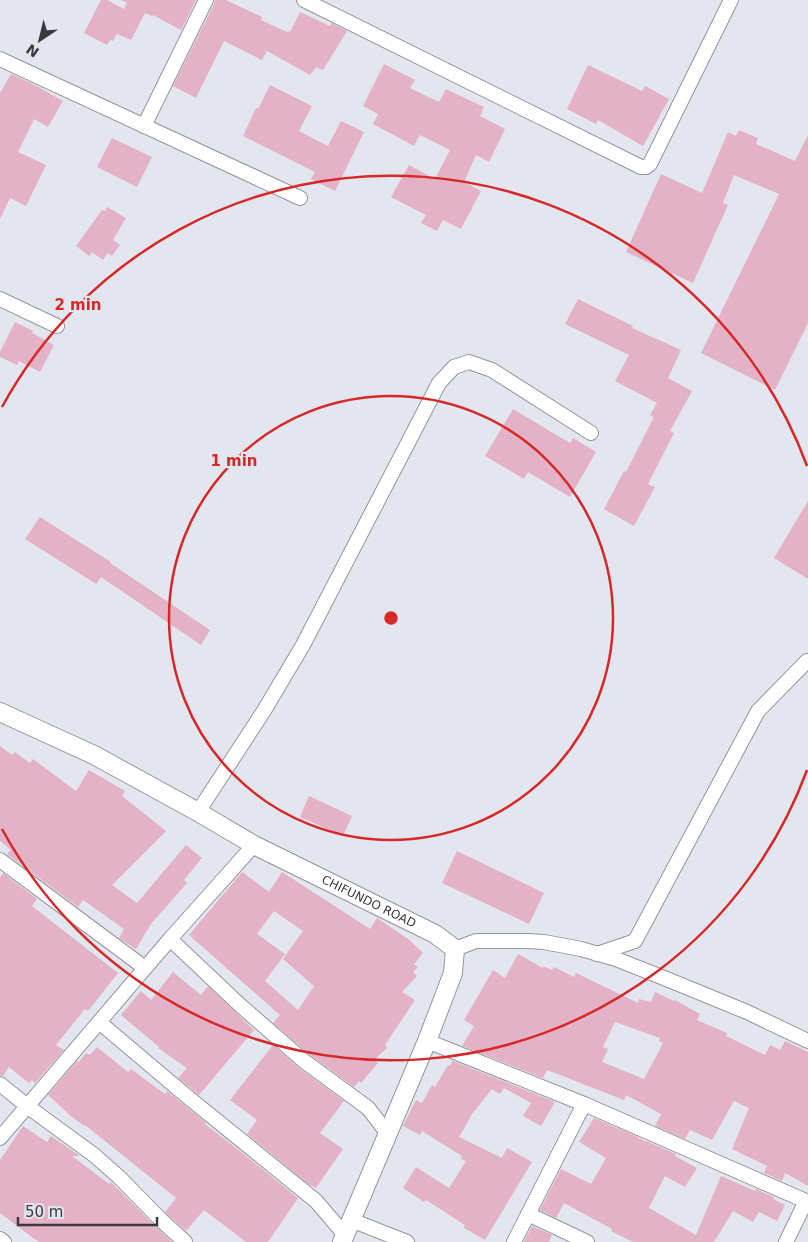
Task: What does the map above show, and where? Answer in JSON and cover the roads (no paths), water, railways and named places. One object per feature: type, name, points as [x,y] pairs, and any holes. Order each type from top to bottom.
[{"type":"street","points":[[144,126],[206,0]]},
{"type":"street","points":[[304,0],[641,167],[646,167],[650,164],[731,0]]},
{"type":"street","points":[[0,59],[300,198]]},
{"type":"street","points":[[0,298],[57,326]]},
{"type":"street","points":[[198,812],[265,709],[303,645],[439,383],[454,367],[469,362],[492,370],[591,433]]},
{"type":"street","points":[[597,954],[635,941],[758,710],[808,662]]},
{"type":"street","name":"CHIFUNDO ROAD","points":[[0,712],[94,756],[198,812],[254,845],[435,934],[455,949]]},
{"type":"street","points":[[0,1138],[170,939],[254,845]]},
{"type":"street","points":[[0,860],[145,968]]},
{"type":"street","points":[[170,939],[241,1006],[304,1061],[368,1108],[388,1134]]},
{"type":"street","points":[[346,1232],[453,973],[455,949],[476,941],[528,941],[581,949],[616,960],[747,1012],[808,1041]]},
{"type":"street","points":[[99,1022],[316,1202],[346,1232],[407,1242]]},
{"type":"street","points":[[426,1042],[584,1104],[807,1201],[786,1242]]},
{"type":"street","points":[[0,1084],[119,1177],[185,1242]]},
{"type":"street","points":[[514,1242],[584,1104]]},
{"type":"street","points":[[528,1214],[587,1242]]},
{"type":"street","points":[[0,1240],[4,1242]]}]
